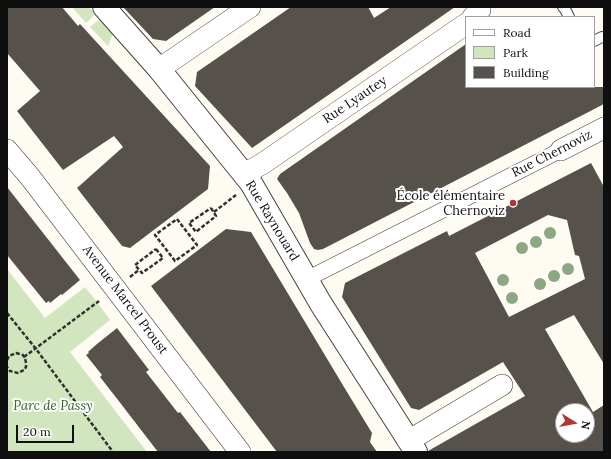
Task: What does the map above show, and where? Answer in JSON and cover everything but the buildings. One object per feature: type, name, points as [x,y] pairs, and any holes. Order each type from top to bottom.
[{"type":"street","name":"Rue Raynouard","points":[[104,7],[159,69],[248,179],[321,304],[412,446]]},
{"type":"street","points":[[159,69],[250,7]]},
{"type":"street","name":"Rue Lyautey","points":[[248,179],[262,164],[465,21]]},
{"type":"street","name":"Rue Chernoviz","points":[[307,279],[604,128]]},
{"type":"street","name":"Avenue Marcel Proust","points":[[7,150],[40,190],[240,452]]},
{"type":"street","points":[[412,446],[502,385]]},
{"type":"path","points":[[214,212],[248,179]]},
{"type":"path","points":[[211,208],[214,212],[216,216],[196,232],[190,223],[211,208]]},
{"type":"path","points":[[177,219],[187,232],[197,245],[175,261],[155,235],[177,219]]},
{"type":"path","points":[[187,232],[193,228]]},
{"type":"path","points":[[156,249],[163,258],[142,273],[135,264],[156,249]]},
{"type":"path","points":[[24,357],[98,302]]},
{"type":"path","points":[[7,313],[36,349],[113,452]]},
{"type":"path","points":[[7,360],[9,356],[16,353],[24,357],[26,363],[26,367],[21,372],[14,373],[8,369]]},
{"type":"green space","points":[[72,7],[89,7],[95,14],[86,23]]},
{"type":"green space","points":[[100,19],[113,34],[108,46],[90,27]]},
{"type":"green space","name":"Parc de Passy","points":[[7,269],[45,318],[85,287],[97,302],[110,320],[70,352],[147,452],[7,452]]},
{"type":"place","name":"École élémentaire Chernoviz","points":[[513,203]]}]
